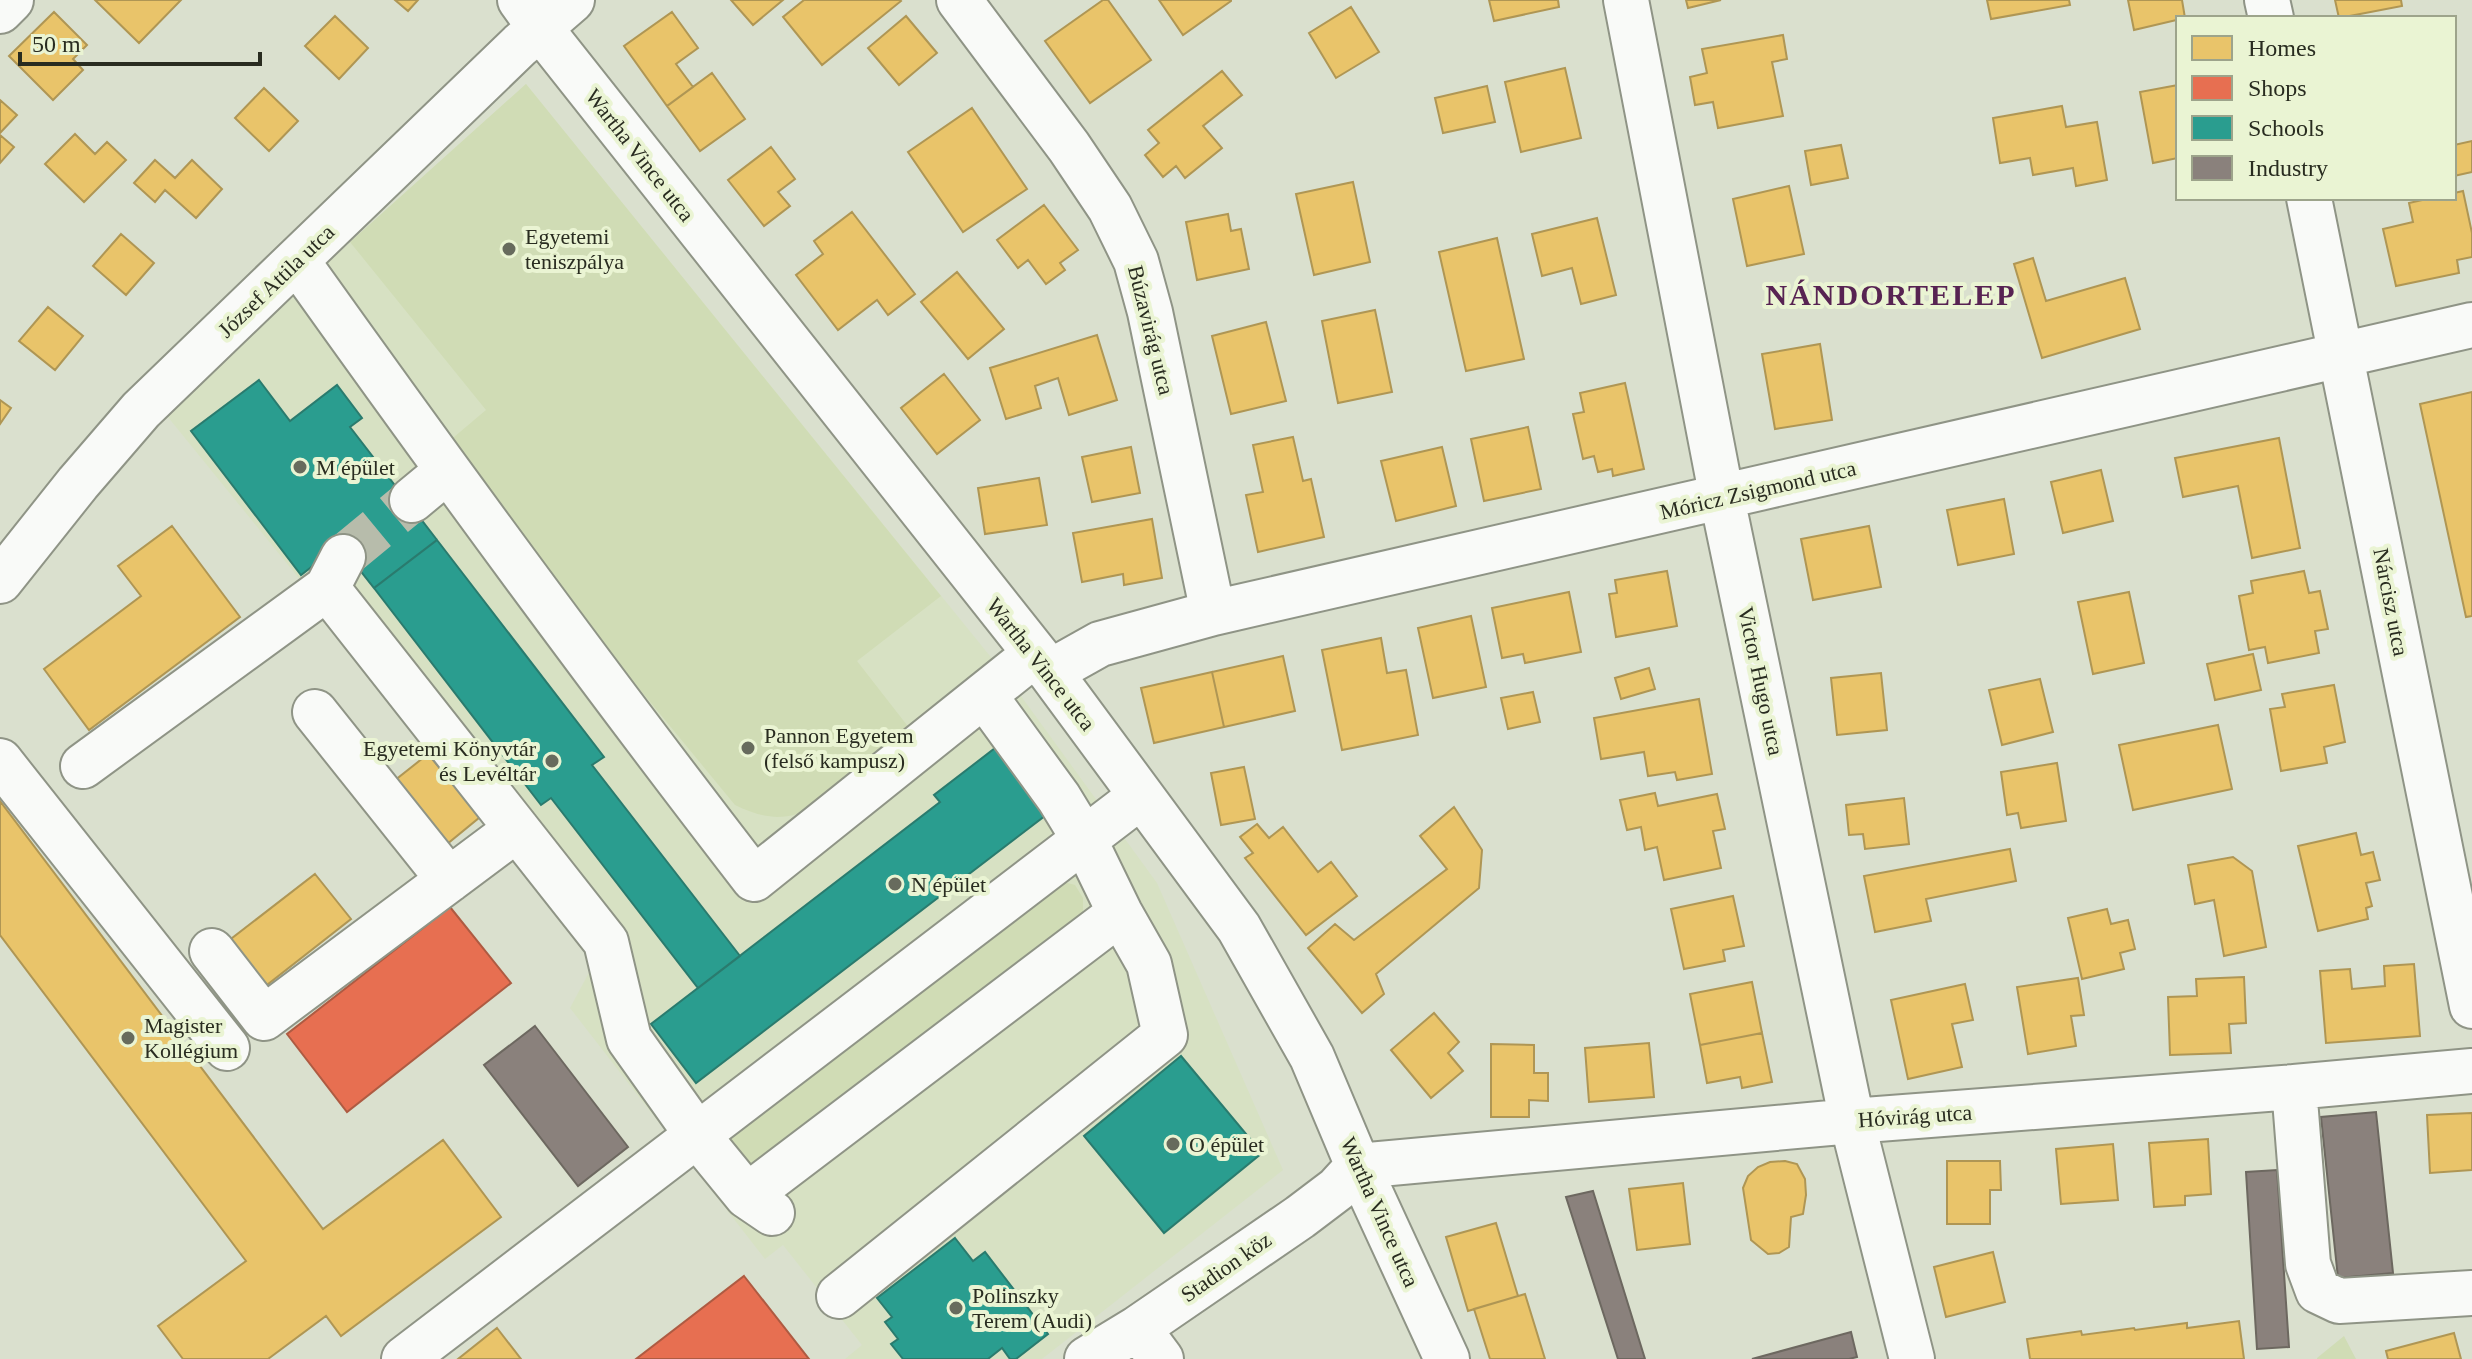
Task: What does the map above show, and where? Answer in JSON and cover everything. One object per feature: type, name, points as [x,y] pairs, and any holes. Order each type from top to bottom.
[{"type":"street","points":[[0,11],[11,0]]},
{"type":"street","name":"Búzavirág utca","points":[[959,0],[1069,147],[1110,208],[1136,261],[1150,312],[1213,613]]},
{"type":"street","name":"Victor Hugo utca","points":[[1626,0],[1722,498],[1852,1121],[1912,1359]]},
{"type":"street","name":"József Attila utca","points":[[0,581],[141,410],[297,261],[544,9]]},
{"type":"street","name":"Wartha Vince utca","points":[[544,9],[1042,663],[1239,928],[1312,1057],[1358,1166],[1447,1359]]},
{"type":"street","name":"Nárcisz utca","points":[[2309,200],[2472,1006]]},
{"type":"street","points":[[297,261],[447,471],[412,500]]},
{"type":"street","name":"Móricz Zsigmond utca","points":[[447,471],[604,685],[754,879],[984,695],[1042,663],[1100,644],[1213,613],[2472,325]]},
{"type":"street","points":[[83,766],[335,572],[517,829],[606,942],[629,1039],[698,1136],[759,1205],[1120,913]]},
{"type":"street","points":[[839,1296],[1165,1035],[1149,964],[1084,839],[1059,798],[984,695]]},
{"type":"street","points":[[315,712],[449,880]]},
{"type":"street","points":[[0,761],[227,1048]]},
{"type":"street","points":[[404,1359],[1141,796]]},
{"type":"street","points":[[212,951],[264,1018],[517,829]]},
{"type":"street","name":"Hóvirág utca","points":[[1358,1166],[1852,1121],[2472,1071]]},
{"type":"street","points":[[2294,1087],[2308,1264],[2318,1291],[2339,1301],[2472,1293]]},
{"type":"street","name":"Stadion köz","points":[[1087,1359],[1149,1344],[1337,1189],[1358,1166]]},
{"type":"shaded area","name":"Pannon Egyetem (felső kampusz)","points":[[526,84],[1007,677],[1157,883],[1283,1170],[1042,1359],[845,1359],[862,1345],[783,1245],[765,1259],[570,1008],[601,950],[163,411]]},
{"type":"shaded area","points":[[526,84],[941,596],[857,661],[910,729],[808,810],[798,814],[771,816],[735,805],[441,448],[486,410],[350,242]]},
{"type":"shaded area","points":[[1060,881],[1075,885],[1083,898],[1083,918],[748,1170],[729,1154],[728,1130]]},
{"type":"shaded area","points":[[2344,1336],[2356,1359],[2317,1359],[2317,1358]]},
{"type":"building: Homes","points":[[95,0],[181,0],[139,43]]},
{"type":"building: Homes","points":[[395,0],[418,0],[408,11]]},
{"type":"building: Homes","points":[[731,0],[783,0],[753,25]]},
{"type":"building: Homes","points":[[804,0],[901,1],[822,65],[783,17]]},
{"type":"building: Homes","points":[[1103,0],[1108,0],[1151,60],[1090,103],[1045,41]]},
{"type":"building: Homes","points":[[1159,0],[1231,0],[1231,1],[1183,35]]},
{"type":"building: Homes","points":[[1489,0],[1558,0],[1559,7],[1494,21]]},
{"type":"building: Homes","points":[[1686,0],[1721,0],[1688,8]]},
{"type":"building: Homes","points":[[1987,0],[2069,0],[2070,5],[1991,19]]},
{"type":"building: Homes","points":[[2128,0],[2182,0],[2185,16],[2134,30]]},
{"type":"building: Homes","points":[[2335,0],[2401,0],[2402,6],[2339,16]]},
{"type":"building: Homes","points":[[1351,7],[1379,52],[1336,78],[1309,33]]},
{"type":"building: Homes","points":[[54,12],[87,45],[73,59],[83,70],[53,100],[9,56]]},
{"type":"building: Homes","points":[[672,12],[698,48],[676,64],[693,87],[667,106],[624,46]]},
{"type":"building: Homes","points":[[335,16],[368,48],[339,79],[305,46]]},
{"type":"building: Homes","points":[[906,16],[937,53],[899,85],[868,48]]},
{"type":"building: Homes","points":[[1783,35],[1787,59],[1772,62],[1783,116],[1718,128],[1713,102],[1695,105],[1690,77],[1707,73],[1702,49]]},
{"type":"building: Homes","points":[[1565,68],[1581,138],[1521,152],[1505,82]]},
{"type":"building: Homes","points":[[1222,71],[1242,95],[1203,126],[1222,148],[1185,178],[1176,166],[1163,177],[1145,155],[1159,143],[1148,130]]},
{"type":"building: Homes","points":[[712,73],[745,119],[700,151],[667,106]]},
{"type":"building: Homes","points":[[2176,85],[2176,158],[2153,163],[2140,92]]},
{"type":"building: Homes","points":[[1487,86],[1495,122],[1443,133],[1435,98]]},
{"type":"building: Homes","points":[[264,88],[298,121],[269,151],[235,118]]},
{"type":"building: Homes","points":[[0,100],[17,115],[0,133]]},
{"type":"building: Homes","points":[[2062,106],[2066,127],[2097,122],[2107,180],[2076,186],[2073,168],[2033,175],[2030,158],[2000,163],[1993,118]]},
{"type":"building: Homes","points":[[972,108],[1027,189],[963,232],[908,152]]},
{"type":"building: Homes","points":[[75,134],[95,154],[107,142],[126,160],[84,202],[45,164]]},
{"type":"building: Homes","points":[[0,135],[14,147],[0,163]]},
{"type":"building: Homes","points":[[2472,141],[2472,172],[2456,176],[2456,145]]},
{"type":"building: Homes","points":[[1841,145],[1848,178],[1811,185],[1805,151]]},
{"type":"building: Homes","points":[[771,147],[795,179],[778,192],[790,206],[764,226],[728,180]]},
{"type":"building: Homes","points":[[155,160],[175,178],[192,160],[222,189],[196,218],[165,190],[155,202],[134,183]]},
{"type":"building: Homes","points":[[1353,182],[1370,262],[1314,275],[1296,194]]},
{"type":"building: Homes","points":[[1789,186],[1804,254],[1747,266],[1733,199]]},
{"type":"building: Homes","points":[[2463,191],[2472,233],[2472,257],[2457,260],[2459,273],[2396,286],[2383,229],[2413,222],[2409,203],[2456,200],[2456,193]]},
{"type":"building: Homes","points":[[1044,205],[1078,250],[1060,263],[1065,270],[1046,284],[1028,260],[1018,268],[997,240]]},
{"type":"building: Homes","points":[[852,212],[915,294],[888,315],[877,300],[838,330],[796,275],[823,254],[814,241]]},
{"type":"building: Homes","points":[[1228,214],[1231,231],[1241,229],[1249,269],[1197,280],[1186,222]]},
{"type":"building: Homes","points":[[1597,218],[1616,295],[1581,304],[1572,268],[1542,276],[1532,234]]},
{"type":"building: Homes","points":[[121,234],[154,263],[126,295],[93,266]]},
{"type":"building: Homes","points":[[1497,238],[1524,359],[1466,371],[1439,252]]},
{"type":"building: Homes","points":[[2033,258],[2046,301],[2125,278],[2140,329],[2042,358],[2014,264]]},
{"type":"building: Homes","points":[[957,272],[1004,329],[968,359],[921,302]]},
{"type":"building: Homes","points":[[48,307],[83,336],[55,370],[19,341]]},
{"type":"building: Homes","points":[[1375,310],[1392,392],[1338,403],[1322,321]]},
{"type":"building: Homes","points":[[1266,322],[1286,401],[1231,414],[1212,336]]},
{"type":"building: Homes","points":[[1097,335],[1117,400],[1069,415],[1058,378],[1035,386],[1041,408],[1006,419],[990,368]]},
{"type":"building: Homes","points":[[1820,344],[1832,420],[1775,429],[1762,354]]},
{"type":"building: Homes","points":[[944,374],[980,420],[937,454],[901,408]]},
{"type":"building: Homes","points":[[1625,383],[1644,469],[1613,476],[1612,469],[1598,472],[1594,456],[1583,459],[1573,414],[1584,412],[1580,393]]},
{"type":"building: Homes","points":[[2472,392],[2472,616],[2466,617],[2420,404]]},
{"type":"building: Homes","points":[[0,400],[11,408],[0,424]]},
{"type":"building: Homes","points":[[1528,427],[1541,489],[1484,501],[1471,439]]},
{"type":"building: Homes","points":[[1293,437],[1303,481],[1311,479],[1324,537],[1258,552],[1246,495],[1263,492],[1253,445]]},
{"type":"building: Homes","points":[[2279,438],[2300,548],[2252,558],[2238,486],[2183,497],[2175,458]]},
{"type":"building: Homes","points":[[1131,447],[1140,493],[1092,502],[1082,457]]},
{"type":"building: Homes","points":[[1442,447],[1456,506],[1396,521],[1381,461]]},
{"type":"building: Homes","points":[[2101,470],[2113,521],[2063,533],[2051,482]]},
{"type":"building: Homes","points":[[1039,478],[1047,525],[985,534],[978,488]]},
{"type":"building: Homes","points":[[2004,499],[2014,554],[1958,565],[1947,510]]},
{"type":"building: Homes","points":[[1152,519],[1162,578],[1124,585],[1123,574],[1082,582],[1073,533]]},
{"type":"building: Homes","points":[[172,526],[240,617],[89,730],[44,669],[141,596],[118,566]]},
{"type":"building: Homes","points":[[1869,526],[1881,587],[1813,600],[1801,539]]},
{"type":"building: Homes","points":[[1667,571],[1677,626],[1616,637],[1609,594],[1617,593],[1615,580]]},
{"type":"building: Homes","points":[[2304,571],[2309,593],[2320,591],[2328,629],[2315,631],[2319,653],[2268,663],[2265,647],[2249,650],[2239,596],[2253,593],[2251,581]]},
{"type":"building: Homes","points":[[1569,592],[1581,652],[1525,663],[1523,654],[1502,658],[1492,608]]},
{"type":"building: Homes","points":[[2129,592],[2144,663],[2093,674],[2078,602]]},
{"type":"building: Homes","points":[[1471,616],[1486,687],[1433,698],[1418,628]]},
{"type":"building: Homes","points":[[1381,638],[1387,673],[1406,670],[1418,735],[1342,750],[1322,650]]},
{"type":"building: Homes","points":[[2253,654],[2261,690],[2215,700],[2207,664]]},
{"type":"building: Homes","points":[[1283,656],[1295,711],[1224,727],[1212,672]]},
{"type":"building: Homes","points":[[1649,668],[1655,689],[1621,699],[1615,678]]},
{"type":"building: Homes","points":[[1212,672],[1224,727],[1154,743],[1141,688]]},
{"type":"building: Homes","points":[[1881,673],[1887,730],[1837,735],[1831,678]]},
{"type":"building: Homes","points":[[2040,679],[2053,732],[2002,745],[1989,690]]},
{"type":"building: Homes","points":[[2334,685],[2345,742],[2324,747],[2327,763],[2281,771],[2270,709],[2285,707],[2282,694]]},
{"type":"building: Homes","points":[[1533,692],[1540,722],[1508,729],[1501,698]]},
{"type":"building: Homes","points":[[1699,699],[1712,774],[1677,780],[1675,772],[1648,776],[1644,752],[1601,759],[1594,718]]},
{"type":"building: Homes","points":[[2218,725],[2232,789],[2133,810],[2119,745]]},
{"type":"building: Homes","points":[[428,754],[480,817],[441,849],[389,785]]},
{"type":"building: Homes","points":[[2057,763],[2066,821],[2021,828],[2018,813],[2007,815],[2001,772]]},
{"type":"building: Homes","points":[[1244,767],[1255,819],[1221,825],[1211,773]]},
{"type":"building: Homes","points":[[1655,793],[1658,806],[1717,794],[1725,829],[1713,831],[1721,868],[1664,880],[1657,847],[1645,850],[1641,827],[1627,830],[1620,800]]},
{"type":"building: Homes","points":[[1904,798],[1909,844],[1865,849],[1863,834],[1849,835],[1846,805]]},
{"type":"building: Homes","name":"Magister Kollégium","points":[[0,801],[323,1229],[443,1140],[501,1217],[341,1336],[326,1316],[268,1359],[183,1359],[158,1326],[246,1261],[0,935]]},
{"type":"building: Homes","points":[[1454,807],[1482,850],[1479,888],[1376,974],[1384,994],[1362,1013],[1308,948],[1335,924],[1354,940],[1447,869],[1420,836]]},
{"type":"building: Homes","points":[[1257,824],[1269,838],[1283,827],[1318,872],[1331,862],[1357,896],[1306,935],[1245,858],[1253,853],[1240,837]]},
{"type":"building: Homes","points":[[2356,833],[2361,855],[2373,852],[2380,880],[2366,883],[2372,906],[2366,908],[2368,919],[2318,931],[2298,846]]},
{"type":"building: Homes","points":[[2010,849],[2016,881],[1926,899],[1931,921],[1875,932],[1864,876]]},
{"type":"building: Homes","points":[[2233,857],[2252,871],[2266,947],[2224,956],[2214,900],[2195,904],[2188,865]]},
{"type":"building: Homes","points":[[315,874],[351,919],[263,988],[227,942]]},
{"type":"building: Homes","points":[[1733,896],[1744,946],[1723,950],[1725,961],[1684,969],[1671,909]]},
{"type":"building: Homes","points":[[2107,909],[2111,924],[2128,920],[2135,949],[2120,953],[2124,969],[2082,979],[2068,918]]},
{"type":"building: Homes","points":[[2414,964],[2420,1036],[2326,1043],[2320,971],[2350,969],[2352,989],[2385,986],[2384,966]]},
{"type":"building: Homes","points":[[2244,977],[2246,1023],[2229,1024],[2231,1053],[2170,1055],[2168,997],[2197,996],[2196,979]]},
{"type":"building: Homes","points":[[2078,978],[2084,1015],[2071,1016],[2076,1046],[2028,1054],[2017,987]]},
{"type":"building: Homes","points":[[1752,982],[1762,1033],[1700,1045],[1690,994]]},
{"type":"building: Homes","points":[[1965,984],[1973,1020],[1952,1024],[1962,1067],[1908,1079],[1891,1000]]},
{"type":"building: Homes","points":[[1434,1013],[1459,1042],[1448,1053],[1463,1071],[1431,1098],[1391,1050]]},
{"type":"building: Homes","points":[[1762,1033],[1772,1082],[1742,1088],[1740,1077],[1707,1083],[1700,1045]]},
{"type":"building: Homes","points":[[1649,1043],[1654,1097],[1589,1102],[1585,1048]]},
{"type":"building: Homes","points":[[1491,1044],[1534,1045],[1534,1073],[1548,1073],[1548,1101],[1529,1100],[1529,1117],[1491,1117]]},
{"type":"building: Homes","points":[[2472,1113],[2472,1170],[2430,1173],[2427,1115]]},
{"type":"building: Homes","points":[[2208,1139],[2211,1194],[2185,1196],[2185,1205],[2154,1207],[2149,1143]]},
{"type":"building: Homes","points":[[2113,1144],[2118,1200],[2061,1204],[2056,1149]]},
{"type":"building: Homes","points":[[1785,1161],[1797,1164],[1805,1179],[1803,1214],[1791,1217],[1789,1247],[1779,1253],[1768,1254],[1751,1240],[1743,1188],[1748,1176],[1758,1167]]},
{"type":"building: Homes","points":[[1947,1161],[2000,1161],[2001,1190],[1990,1190],[1990,1224],[1947,1224]]},
{"type":"building: Homes","points":[[1683,1183],[1690,1244],[1637,1250],[1629,1189]]},
{"type":"building: Homes","points":[[1496,1223],[1518,1296],[1468,1311],[1446,1237]]},
{"type":"building: Homes","points":[[1993,1252],[2005,1302],[1946,1317],[1934,1267]]},
{"type":"building: Homes","points":[[1525,1294],[1545,1359],[1490,1359],[1474,1309]]},
{"type":"building: Homes","points":[[2239,1321],[2244,1359],[2030,1359],[2027,1339],[2081,1331],[2082,1335],[2187,1323],[2187,1328]]},
{"type":"building: Homes","points":[[497,1328],[521,1359],[458,1359]]},
{"type":"building: Homes","points":[[2454,1333],[2461,1359],[2388,1359],[2386,1351]]},
{"type":"building: Shops","points":[[450,907],[511,983],[347,1112],[287,1034]]},
{"type":"building: Shops","points":[[744,1276],[809,1359],[636,1359]]},
{"type":"building: Schools","name":"M épület","points":[[259,380],[290,421],[337,385],[362,418],[350,427],[437,540],[374,588],[340,545],[301,575],[191,431]]},
{"type":"building: Schools","name":"Egyetemi Könyvtár és Levéltár","points":[[437,540],[604,757],[592,765],[740,956],[698,988],[551,798],[541,805],[374,588]]},
{"type":"building: Schools","name":"N épület","points":[[999,745],[1050,812],[696,1083],[651,1024],[940,802],[934,795]]},
{"type":"building: Schools","name":"O épület","points":[[1181,1056],[1262,1153],[1164,1233],[1084,1136]]},
{"type":"building: Schools","name":"Polinszky Terem (Audi)","points":[[955,1238],[973,1261],[985,1252],[1048,1334],[1016,1359],[1010,1359],[1002,1348],[988,1359],[903,1359],[891,1344],[898,1339],[885,1322],[892,1317],[877,1298]]},
{"type":"building: Industry","points":[[535,1026],[628,1147],[578,1186],[484,1065]]},
{"type":"building: Industry","points":[[2376,1112],[2393,1273],[2338,1278],[2321,1117]]},
{"type":"building: Industry","points":[[2277,1170],[2289,1347],[2257,1349],[2246,1172]]},
{"type":"building: Industry","points":[[1593,1191],[1645,1359],[1618,1359],[1566,1197]]},
{"type":"building: Industry","points":[[1851,1332],[1857,1357],[1752,1359]]},
{"type":"tunnel","points":[[343,557],[412,500]]},
{"type":"place","name":"Egyetemi teniszpálya","points":[[509,249]]},
{"type":"place","name":"M épület","points":[[300,467]]},
{"type":"place","name":"Pannon Egyetem (felső kampusz)","points":[[748,748]]},
{"type":"place","name":"Egyetemi Könyvtár és Levéltár","points":[[552,761]]},
{"type":"place","name":"N épület","points":[[895,884]]},
{"type":"place","name":"Magister Kollégium","points":[[128,1038]]},
{"type":"place","name":"O épület","points":[[1173,1144]]},
{"type":"place","name":"Polinszky Terem (Audi)","points":[[956,1308]]},
{"type":"district","name":"NÁNDORTELEP","points":[[1891,294]]}]
